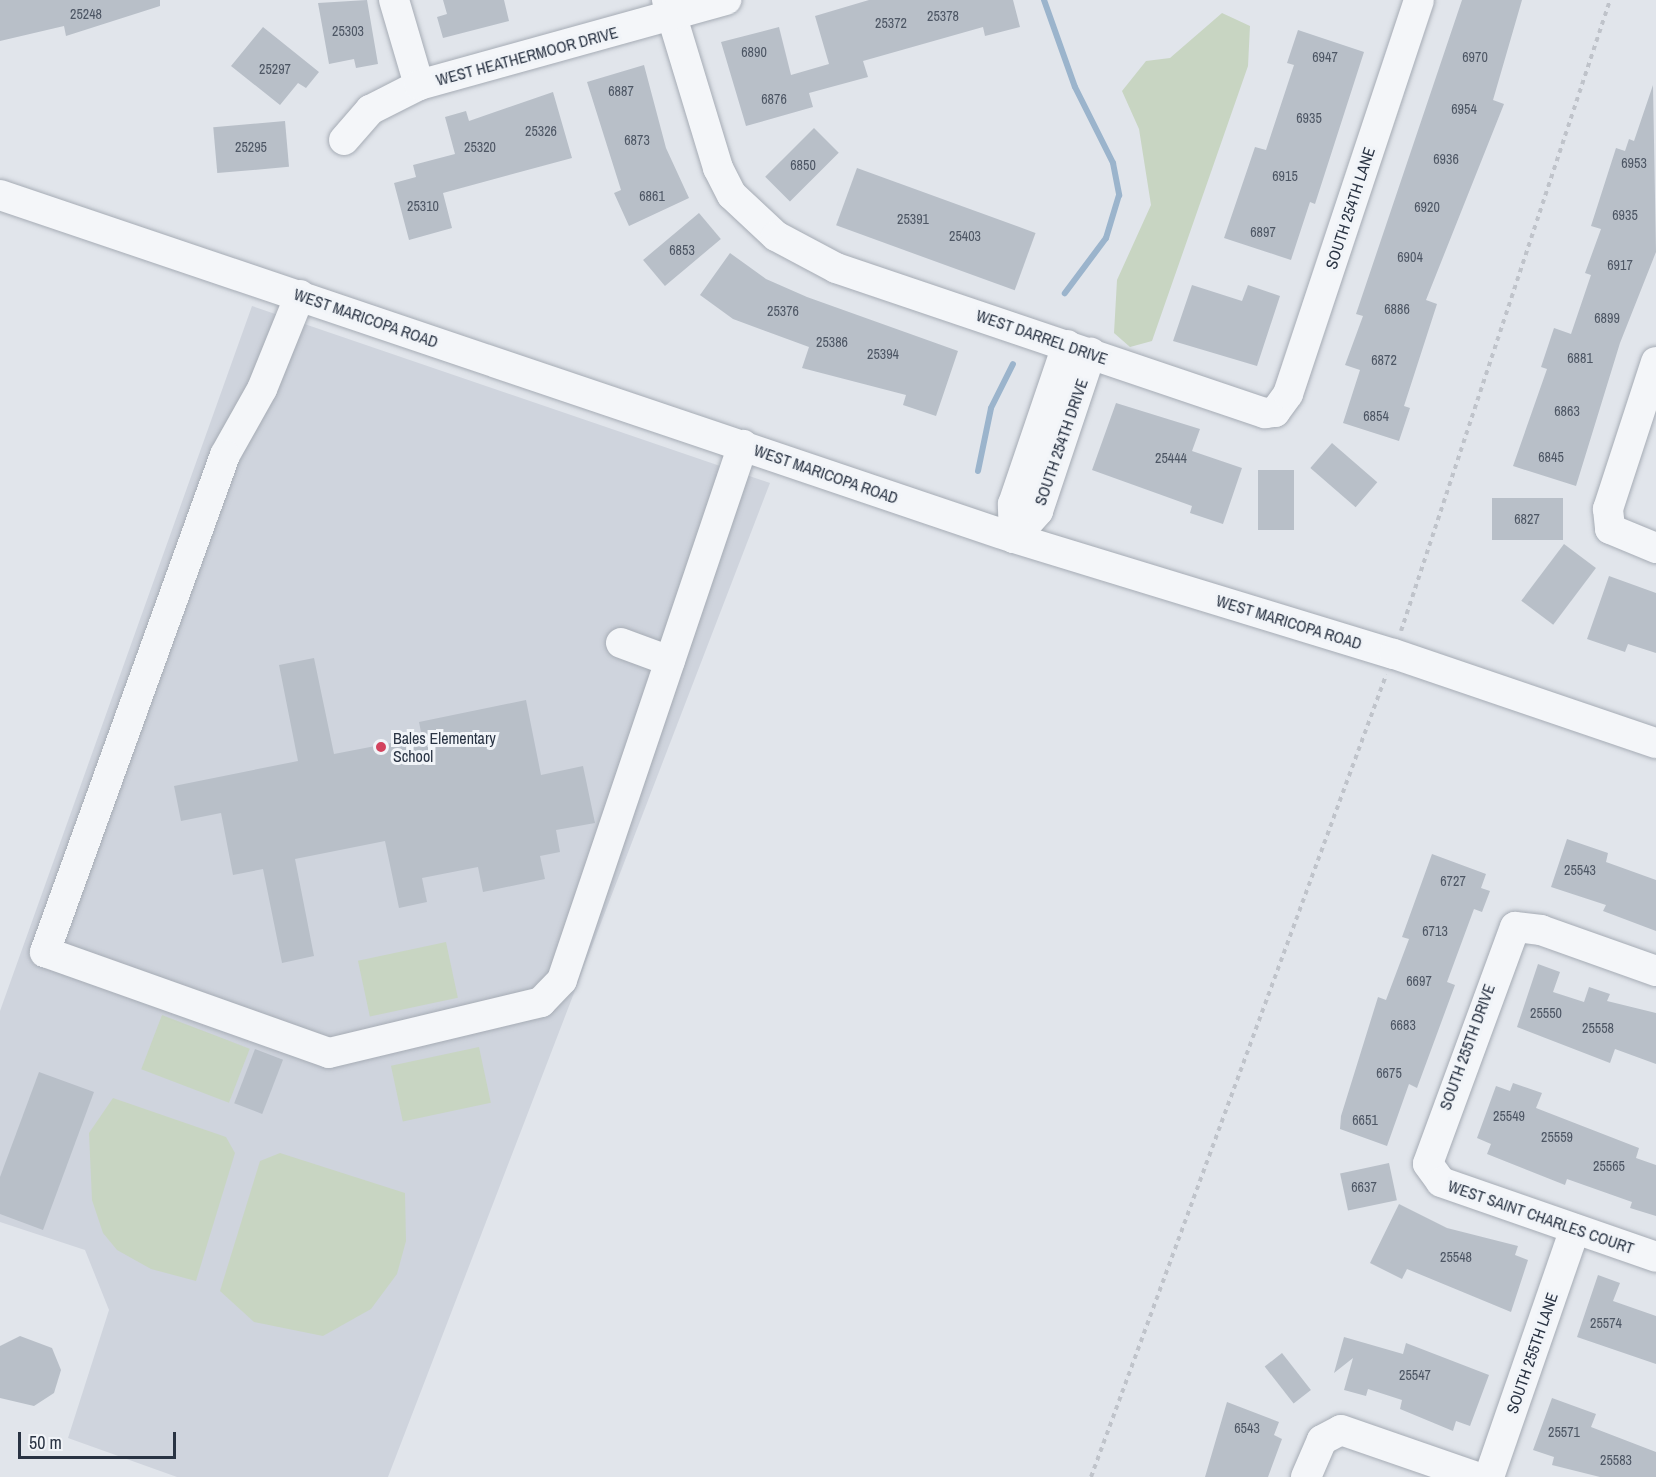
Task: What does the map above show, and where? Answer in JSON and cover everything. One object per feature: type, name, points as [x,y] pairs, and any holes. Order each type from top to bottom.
[{"type":"street","points":[[394,0],[419,86]]},
{"type":"street","name":"WEST HEATHERMOOR DRIVE","points":[[344,140],[370,110],[419,86],[670,8],[726,0]]},
{"type":"street","name":"SOUTH 254TH LANE","points":[[1275,412],[1288,394],[1419,0]]},
{"type":"street","name":"WEST DARREL DRIVE","points":[[670,8],[709,147],[732,195],[776,236],[809,256],[1254,411],[1275,412]]},
{"type":"street","name":"WEST MARICOPA ROAD","points":[[0,195],[1014,538],[1394,654],[1656,742]]},
{"type":"street","points":[[300,295],[262,389],[225,455],[45,952],[329,1053],[541,1002],[562,980],[743,445]]},
{"type":"street","name":"SOUTH 254TH DRIVE","points":[[1014,538],[1013,504],[1079,349]]},
{"type":"street","points":[[1656,362],[1608,509],[1610,529],[1656,548]]},
{"type":"street","points":[[621,643],[670,661]]},
{"type":"street","name":"SOUTH 255TH DRIVE","points":[[1430,1170],[1428,1156],[1515,927],[1541,930],[1656,971]]},
{"type":"street","name":"WEST SAINT CHARLES COURT","points":[[1430,1170],[1441,1182],[1656,1257]]},
{"type":"street","name":"SOUTH 255TH LANE","points":[[1489,1477],[1575,1229]]},
{"type":"street","points":[[1306,1477],[1316,1448],[1330,1431],[1353,1432],[1477,1477]]},
{"type":"path","points":[[1091,1477],[1394,654],[1610,0]]},
{"type":"shaded area","name":"Bales Elementary School","points":[[252,306],[770,483],[388,1477],[177,1477],[68,1438],[109,1310],[85,1250],[0,1222],[0,1011]]},
{"type":"green space","points":[[1222,13],[1250,26],[1248,66],[1152,341],[1130,347],[1114,333],[1117,280],[1151,205],[1139,129],[1122,91],[1146,61],[1170,58]]},
{"type":"green space","points":[[446,942],[458,998],[370,1016],[358,961]]},
{"type":"green space","points":[[162,1015],[250,1049],[229,1103],[141,1069]]},
{"type":"green space","points":[[479,1047],[491,1103],[403,1121],[391,1066]]},
{"type":"green space","points":[[113,1098],[226,1137],[235,1153],[196,1281],[151,1269],[117,1250],[103,1233],[92,1200],[89,1133]]},
{"type":"green space","points":[[280,1153],[405,1193],[406,1241],[397,1274],[371,1309],[323,1336],[254,1322],[220,1291],[260,1161]]},
{"type":"building","points":[[0,0],[160,0],[160,6],[66,36],[64,26],[0,41]]},
{"type":"building","points":[[367,0],[378,64],[356,68],[354,59],[329,64],[318,3]]},
{"type":"building","points":[[443,0],[504,0],[509,21],[443,38],[437,17],[447,14]]},
{"type":"building","points":[[869,0],[1013,0],[1020,27],[985,36],[983,27],[863,61],[868,77],[809,93],[813,107],[746,126],[721,42],[779,27],[791,75],[829,64],[815,16]]},
{"type":"building","points":[[1462,0],[1522,0],[1493,100],[1504,104],[1426,300],[1437,304],[1404,406],[1410,408],[1399,441],[1343,423],[1360,370],[1345,365],[1363,316],[1356,314]]},
{"type":"building","points":[[263,27],[319,72],[306,88],[298,83],[280,105],[231,66]]},
{"type":"building","points":[[1298,30],[1364,52],[1315,204],[1310,202],[1291,260],[1224,238],[1255,147],[1266,150],[1294,65],[1287,63]]},
{"type":"building","points":[[644,65],[666,148],[689,198],[629,226],[614,193],[621,190],[587,82]]},
{"type":"building","points":[[1653,85],[1656,252],[1620,343],[1576,486],[1513,466],[1547,369],[1541,367],[1554,328],[1571,334],[1591,275],[1585,273],[1601,229],[1591,226],[1616,148],[1625,151],[1629,139],[1634,141]]},
{"type":"building","points":[[553,92],[572,158],[443,193],[452,228],[409,240],[394,183],[416,177],[413,165],[455,154],[445,117],[466,111],[469,121]]},
{"type":"building","points":[[285,121],[289,167],[217,173],[213,127]]},
{"type":"building","points":[[814,128],[839,153],[790,202],[765,177]]},
{"type":"building","points":[[857,168],[1036,233],[1015,290],[836,225]]},
{"type":"building","points":[[699,213],[721,239],[665,286],[643,260]]},
{"type":"building","points":[[730,253],[766,279],[807,297],[958,351],[936,416],[903,405],[906,395],[802,368],[809,347],[733,319],[700,295]]},
{"type":"building","points":[[1192,285],[1242,301],[1248,285],[1280,296],[1257,366],[1173,341]]},
{"type":"building","points":[[1116,403],[1200,429],[1192,451],[1242,468],[1223,524],[1190,513],[1192,506],[1092,470]]},
{"type":"building","points":[[1332,443],[1377,482],[1356,507],[1310,468]]},
{"type":"building","points":[[1258,470],[1294,470],[1294,530],[1258,530]]},
{"type":"building","points":[[1492,498],[1563,498],[1563,540],[1492,540]]},
{"type":"building","points":[[1564,544],[1596,568],[1553,625],[1521,601]]},
{"type":"building","points":[[1609,576],[1656,593],[1656,653],[1628,644],[1625,652],[1587,639]]},
{"type":"building","points":[[314,658],[334,754],[422,737],[419,722],[526,700],[541,775],[583,766],[595,823],[556,830],[560,852],[540,856],[545,879],[483,892],[478,867],[422,878],[427,902],[399,908],[385,841],[295,859],[314,956],[282,963],[263,869],[233,875],[221,813],[181,821],[174,786],[298,761],[279,665]]},
{"type":"building","points":[[1567,839],[1608,853],[1606,862],[1656,880],[1656,931],[1603,911],[1606,905],[1551,887]]},
{"type":"building","points":[[1432,854],[1486,874],[1481,888],[1490,891],[1482,912],[1474,909],[1447,982],[1455,985],[1417,1088],[1409,1084],[1387,1146],[1340,1129],[1341,1116],[1378,997],[1386,1000],[1409,939],[1402,937]]},
{"type":"building","points":[[1538,964],[1560,972],[1553,992],[1584,1002],[1589,987],[1610,994],[1607,1001],[1656,1013],[1656,1064],[1615,1049],[1610,1063],[1517,1027]]},
{"type":"building","points":[[255,1049],[283,1060],[262,1114],[234,1103]]},
{"type":"building","points":[[39,1072],[94,1092],[43,1230],[0,1214],[0,1177]]},
{"type":"building","points":[[1513,1083],[1542,1093],[1536,1108],[1639,1148],[1636,1158],[1656,1165],[1656,1216],[1630,1208],[1632,1202],[1567,1179],[1565,1185],[1487,1154],[1491,1144],[1477,1138],[1496,1086],[1510,1091]]},
{"type":"building","points":[[1389,1163],[1397,1200],[1348,1211],[1340,1173]]},
{"type":"building","points":[[1399,1204],[1447,1228],[1518,1246],[1515,1255],[1528,1260],[1511,1312],[1407,1269],[1402,1279],[1370,1263]]},
{"type":"building","points":[[1598,1275],[1620,1283],[1613,1301],[1656,1316],[1656,1364],[1577,1337]]},
{"type":"building","points":[[20,1336],[52,1348],[61,1370],[54,1393],[34,1406],[0,1398],[0,1346]]},
{"type":"building","points":[[1344,1337],[1403,1354],[1406,1343],[1489,1375],[1470,1426],[1456,1421],[1453,1431],[1400,1409],[1402,1400],[1368,1389],[1366,1396],[1344,1390],[1353,1358],[1334,1373]]},
{"type":"building","points":[[1282,1353],[1311,1390],[1294,1404],[1265,1367]]},
{"type":"building","points":[[1552,1398],[1596,1414],[1591,1427],[1656,1452],[1656,1477],[1600,1477],[1552,1465],[1554,1457],[1533,1450]]},
{"type":"building","points":[[1227,1402],[1279,1422],[1274,1435],[1282,1439],[1268,1477],[1205,1477]]},
{"type":"waterway","points":[[1044,0],[1075,87],[1113,163],[1119,195],[1106,238],[1065,293]]},
{"type":"waterway","points":[[978,471],[991,408],[1013,364]]},
{"type":"place","name":"Bales Elementary School","points":[[381,747]]}]
